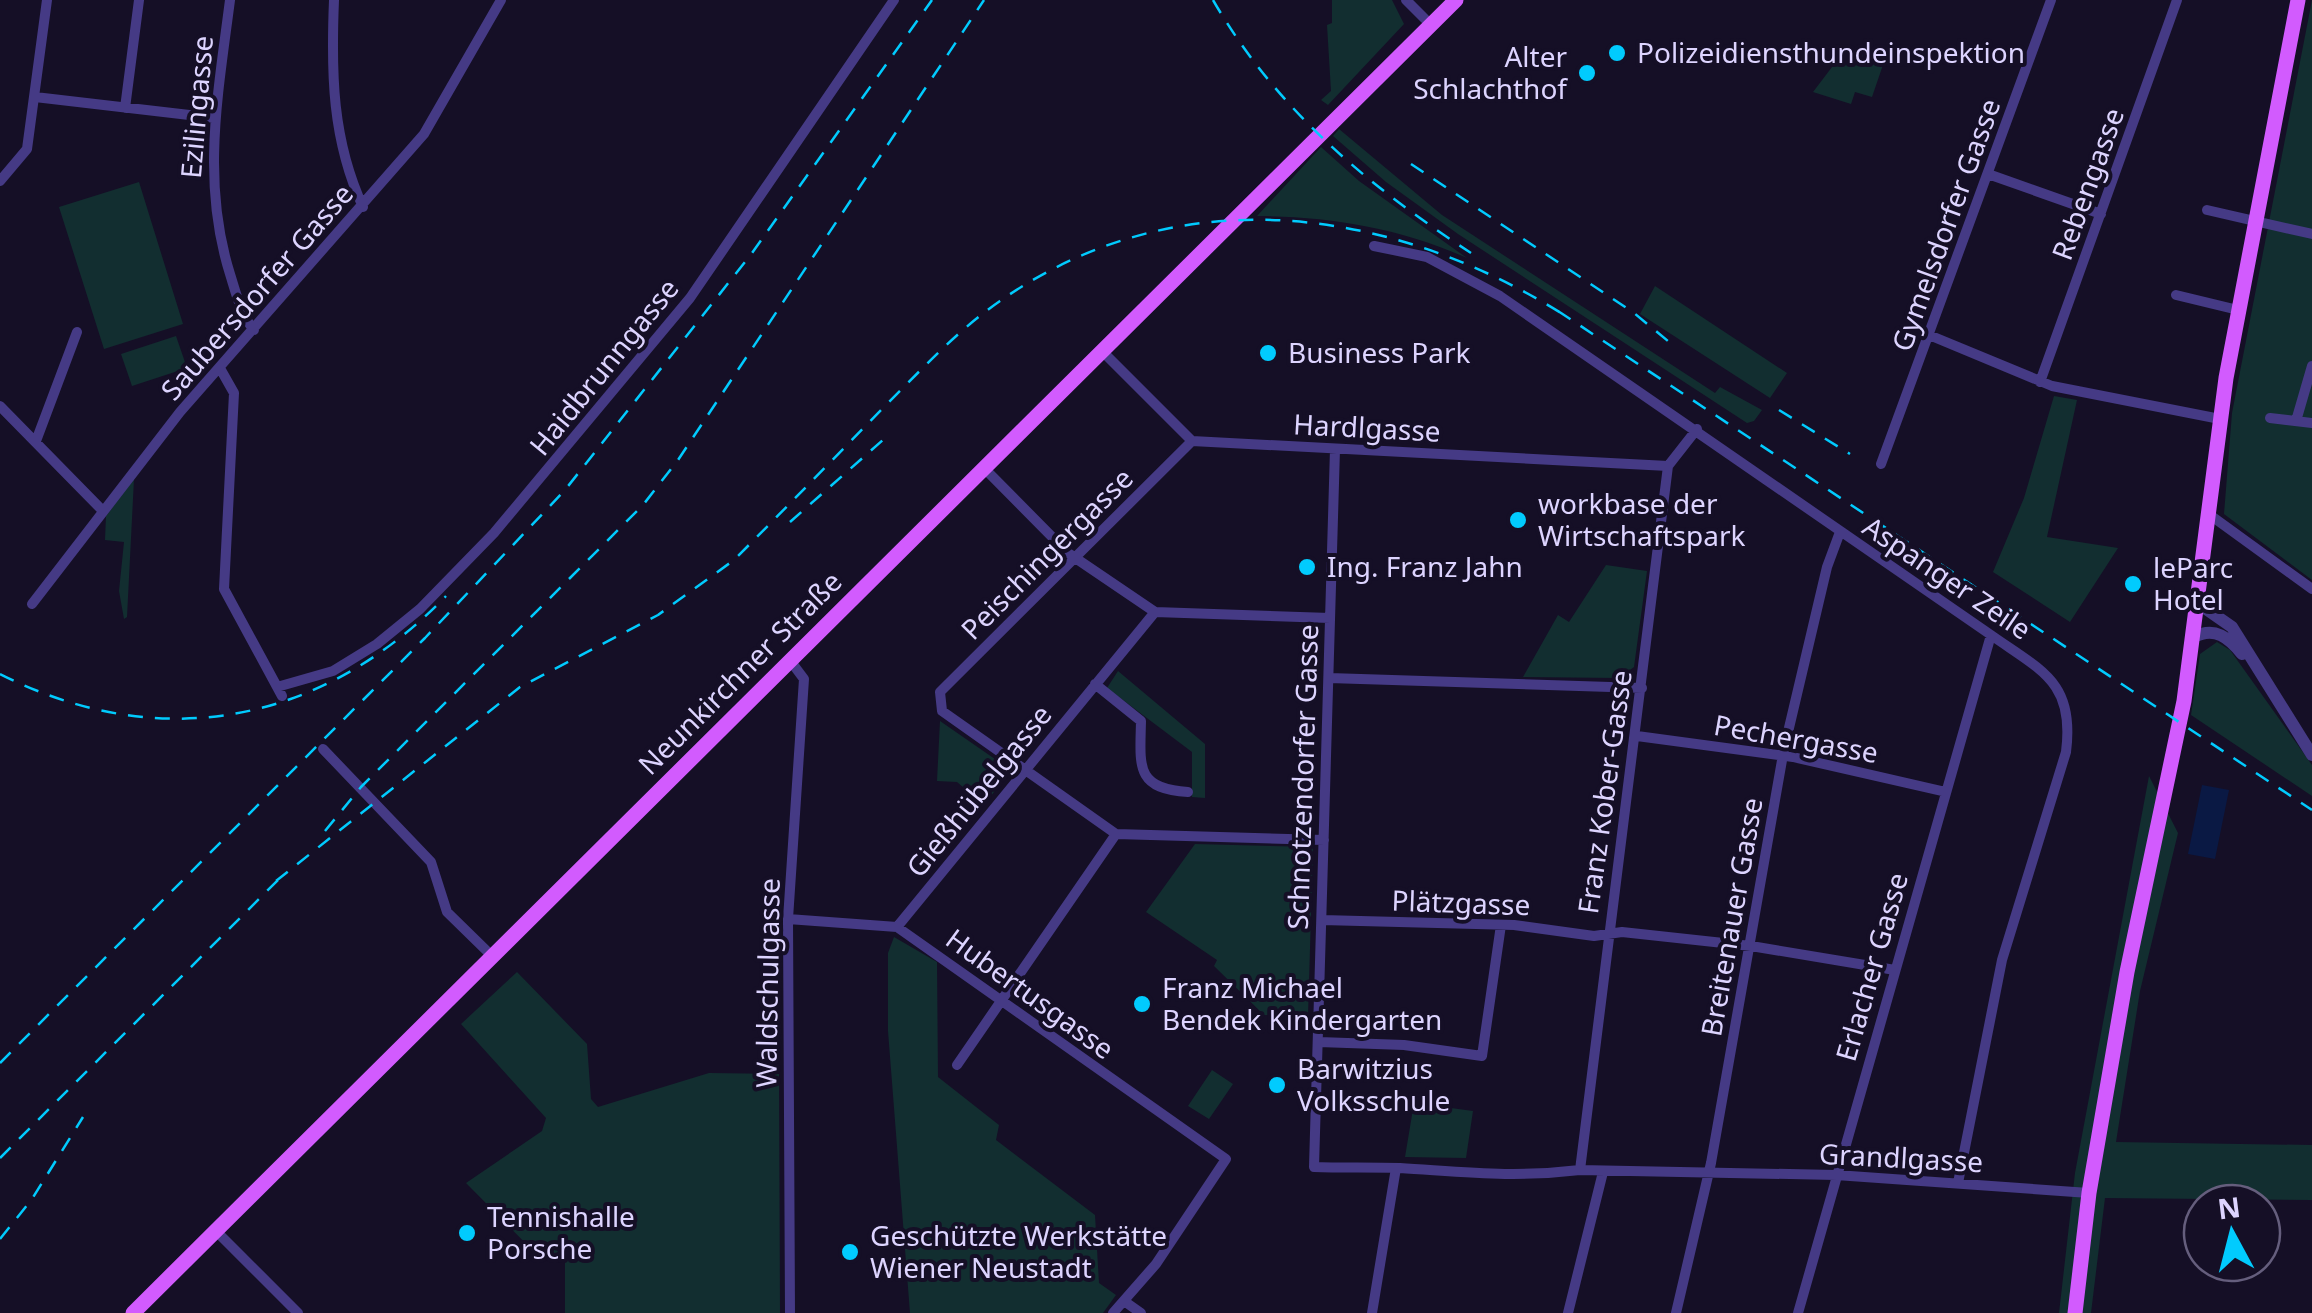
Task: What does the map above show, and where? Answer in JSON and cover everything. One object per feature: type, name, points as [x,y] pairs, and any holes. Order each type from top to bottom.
[{"type":"main road","name":"Neunkirchner Straße","points":[[1382,69],[1443,0]]},
{"type":"main road","name":"Neunkirchner Straße","points":[[133,1313],[1382,69],[1456,0]]},
{"type":"main road","points":[[2075,1313],[2089,1193],[2127,972],[2194,637],[2220,419],[2238,310],[2298,0]]},
{"type":"street","points":[[0,181],[27,149],[47,0]]},
{"type":"street","points":[[125,108],[139,0]]},
{"type":"street","name":"Ezilingasse","points":[[230,0],[214,118],[214,214],[235,291],[254,330]]},
{"type":"street","points":[[334,0],[334,103],[348,174],[363,207]]},
{"type":"street","name":"Saubersdorfer Gasse","points":[[32,604],[180,412],[424,134],[502,0]]},
{"type":"street","name":"Haidbrunngasse","points":[[220,370],[234,393],[224,589],[280,692],[333,671],[378,644],[420,608],[494,533],[690,298],[894,0]]},
{"type":"street","points":[[1406,0],[1425,19]]},
{"type":"street","name":"Gymelsdorfer Gasse","points":[[1881,464],[2051,0]]},
{"type":"street","name":"Rebengasse","points":[[2040,382],[2176,0]]},
{"type":"street","points":[[35,97],[214,118]]},
{"type":"street","points":[[1988,174],[2100,214]]},
{"type":"street","points":[[2207,210],[2311,236]]},
{"type":"street","name":"Aspanger Zeile","points":[[1374,246],[1427,257],[1470,278],[1698,429],[2050,676],[2060,689],[2068,734],[2002,960],[1958,1183]]},
{"type":"street","points":[[2176,296],[2238,310]]},
{"type":"street","points":[[36,441],[78,332]]},
{"type":"street","points":[[1929,336],[2040,382],[2220,419]]},
{"type":"street","points":[[1102,350],[1192,441]]},
{"type":"street","points":[[2296,421],[2312,366]]},
{"type":"street","points":[[0,406],[103,511]]},
{"type":"street","points":[[2270,418],[2312,422]]},
{"type":"street","points":[[1668,466],[1698,429]]},
{"type":"street","name":"Hardlgasse","points":[[1192,441],[1668,466]]},
{"type":"street","name":"Peischingergasse","points":[[1023,769],[942,712],[940,692],[1192,441]]},
{"type":"street","name":"Schnotzendorfer Gasse","points":[[1335,449],[1314,1167],[1396,1168]]},
{"type":"street","points":[[983,466],[1074,558],[1155,612],[1330,618]]},
{"type":"street","name":"Franz Kober-Gasse","points":[[1580,1170],[1668,466]]},
{"type":"street","points":[[2210,514],[2312,589]]},
{"type":"street","name":"Breitenauer Gasse","points":[[1676,1313],[1709,1173],[1783,756],[1820,594],[1840,532]]},
{"type":"street","points":[[2199,604],[2232,628],[2312,755]]},
{"type":"street","name":"Gießhübelgasse","points":[[898,928],[1023,769],[1155,612]]},
{"type":"street","points":[[2194,637],[2212,632],[2224,635],[2257,671]]},
{"type":"street","name":"Erlacher Gasse","points":[[1798,1313],[1991,634]]},
{"type":"street","name":"Waldschulgasse","points":[[789,658],[804,679],[788,919],[790,1313]]},
{"type":"street","points":[[1329,678],[1642,688]]},
{"type":"street","points":[[1096,684],[1141,721],[1140,764],[1149,782],[1161,790],[1188,792]]},
{"type":"street","name":"Pechergasse","points":[[1637,736],[1783,756],[1946,792]]},
{"type":"street","points":[[323,748],[432,862],[448,912],[492,956]]},
{"type":"street","points":[[1023,769],[1116,834],[1324,840]]},
{"type":"street","points":[[956,1065],[1116,834]]},
{"type":"street","points":[[788,919],[898,928]]},
{"type":"street","name":"Plätzgasse","points":[[1322,920],[1500,925],[1594,936],[1751,946],[1894,970]]},
{"type":"street","points":[[1319,1042],[1404,1044],[1482,1056],[1500,925]]},
{"type":"street","name":"Hubertusgasse","points":[[898,928],[1226,1159],[1156,1264],[1124,1300]]},
{"type":"street","points":[[1372,1313],[1396,1168],[1440,1174],[1550,1176],[1580,1170],[1709,1173]]},
{"type":"street","points":[[1568,1313],[1603,1172]]},
{"type":"street","name":"Grandlgasse","points":[[1709,1173],[1836,1175],[2089,1193]]},
{"type":"street","points":[[216,1230],[297,1313]]},
{"type":"street","points":[[1113,1313],[1124,1300],[1141,1313]]},
{"type":"green space","points":[[1332,0],[1392,0],[1404,24],[1328,105],[1321,100],[1331,91],[1327,25],[1332,23]]},
{"type":"green space","points":[[2312,0],[2312,580],[2224,514],[2232,413]]},
{"type":"green space","points":[[1848,46],[1885,59],[1872,97],[1855,92],[1851,104],[1813,92]]},
{"type":"green space","points":[[1339,129],[1442,215],[1715,393],[1720,387],[1762,410],[1754,421],[1747,423],[1458,234],[1386,182],[1333,136]]},
{"type":"green space","points":[[1321,147],[1359,181],[1467,258],[1416,239],[1364,226],[1311,218],[1257,216]]},
{"type":"green space","points":[[139,182],[183,324],[104,349],[59,207]]},
{"type":"green space","points":[[1655,286],[1787,373],[1770,398],[1640,314]]},
{"type":"green space","points":[[176,336],[187,368],[132,386],[121,354]]},
{"type":"green space","points":[[2054,396],[2077,400],[2047,537],[2118,548],[2070,622],[1993,572],[2024,498]]},
{"type":"green space","points":[[134,479],[124,619],[119,591],[124,542],[105,540],[106,516]]},
{"type":"green space","points":[[1606,565],[1647,571],[1634,667],[1619,678],[1523,677],[1558,615],[1569,622]]},
{"type":"green space","points":[[2217,642],[2230,650],[2312,765],[2312,796],[2191,715],[2200,654]]},
{"type":"green space","points":[[1118,671],[1205,744],[1205,798],[1192,797],[1192,752],[1107,688]]},
{"type":"green space","points":[[940,721],[1005,766],[1007,775],[984,805],[957,782],[937,781]]},
{"type":"green space","points":[[2149,776],[2178,833],[2140,991],[2116,1142],[2312,1145],[2312,1200],[2282,1200],[2282,1183],[2182,1183],[2182,1199],[2105,1198],[2091,1313],[2059,1313],[2075,1173]]},
{"type":"green space","points":[[1195,844],[1313,847],[1308,1016],[1264,1015],[1214,966],[1217,960],[1146,912]]},
{"type":"green space","points":[[894,937],[937,962],[938,1077],[999,1125],[996,1140],[1095,1215],[1099,1283],[1116,1295],[1103,1313],[910,1313],[888,1031],[888,953]]},
{"type":"green space","points":[[517,972],[587,1044],[591,1099],[598,1107],[709,1073],[779,1074],[780,1313],[565,1313],[565,1260],[542,1260],[466,1183],[542,1131],[546,1118],[461,1024]]},
{"type":"green space","points":[[1212,1070],[1233,1084],[1209,1119],[1188,1106]]},
{"type":"green space","points":[[1414,1103],[1473,1111],[1466,1158],[1405,1157]]},
{"type":"water","points":[[2202,785],[2229,790],[2215,859],[2188,854]]},
{"type":"railway","points":[[0,1063],[425,638],[565,490],[752,253],[932,0]]},
{"type":"railway","points":[[325,831],[361,787],[643,505],[678,460],[984,0]]},
{"type":"railway","points":[[1213,0],[1265,76],[1327,142],[1396,200],[1471,253]]},
{"type":"railway","points":[[1411,164],[1634,313],[1674,346]]},
{"type":"railway","points":[[276,881],[520,687],[658,615],[734,560],[956,337],[1000,301],[1069,261],[1140,235],[1212,222],[1286,221],[1359,230],[1431,251],[1501,280],[1569,318]]},
{"type":"railway","points":[[1558,311],[2312,810]]},
{"type":"railway","points":[[1779,410],[1850,454]]},
{"type":"railway","points":[[790,522],[884,439]]},
{"type":"railway","points":[[0,674],[60,699],[120,714],[179,719],[237,713],[293,698],[347,674],[398,639],[446,596]]},
{"type":"railway","points":[[0,1158],[284,874]]},
{"type":"railway","points":[[0,1239],[32,1199],[83,1117]]},
{"type":"place","name":"Polizeidiensthundeinspektion","points":[[1617,53]]},
{"type":"place","name":"Alter Schlachthof","points":[[1587,73]]},
{"type":"place","name":"Business Park","points":[[1268,353]]},
{"type":"place","name":"workbase der Wirtschaftspark","points":[[1518,520]]},
{"type":"place","name":"Ing. Franz Jahn","points":[[1307,567]]},
{"type":"place","name":"leParc Hotel","points":[[2133,584]]},
{"type":"place","name":"Franz Michael Bendek Kindergarten","points":[[1142,1004]]},
{"type":"place","name":"Barwitzius Volksschule","points":[[1277,1085]]},
{"type":"place","name":"Tennishalle Porsche","points":[[467,1233]]},
{"type":"place","name":"Geschützte Werkstätte Wiener Neustadt","points":[[850,1252]]}]
